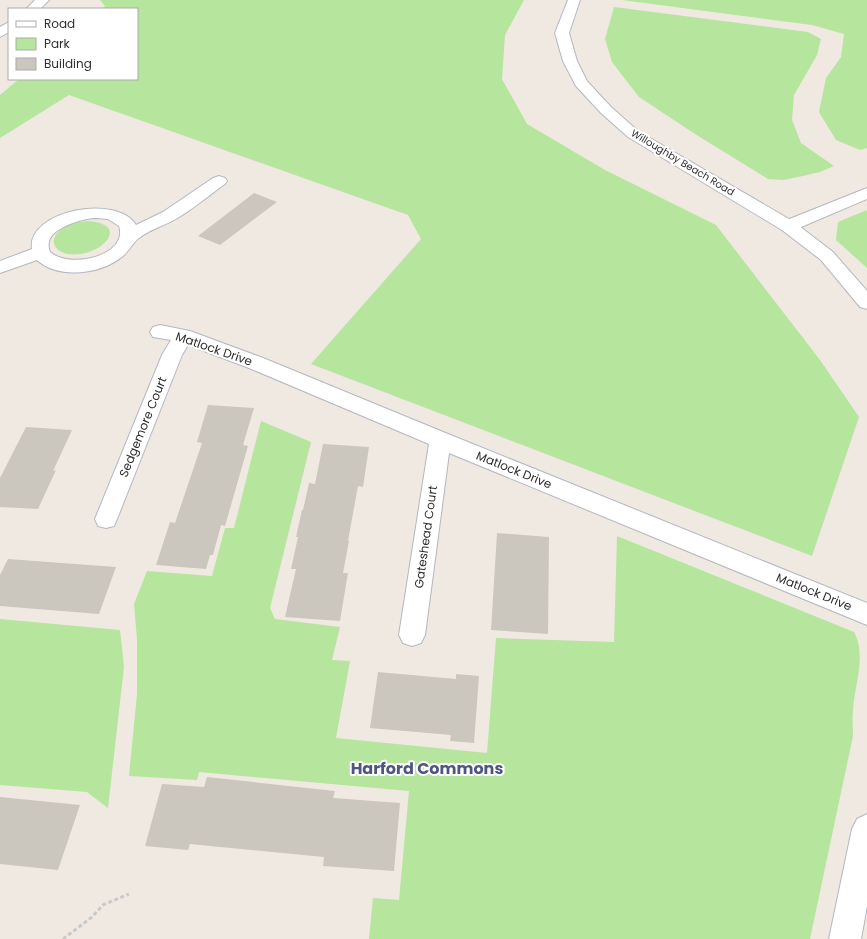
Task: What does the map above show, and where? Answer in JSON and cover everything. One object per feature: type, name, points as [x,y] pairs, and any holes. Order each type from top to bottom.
[{"type":"street","points":[[33,8],[43,0]]},
{"type":"street","name":"Willoughby Beach Road","points":[[574,0],[562,33],[570,61],[581,83],[606,110],[633,134],[788,226],[827,256],[867,303]]},
{"type":"street","points":[[0,33],[8,27]]},
{"type":"street","points":[[130,236],[128,226],[120,218],[106,214],[90,213],[73,216],[58,222],[46,232],[40,242],[41,252],[49,260],[62,265],[79,266],[97,263],[113,256],[124,246],[130,236],[169,216],[219,181]]},
{"type":"street","points":[[788,226],[867,193]]},
{"type":"street","points":[[0,267],[41,252]]},
{"type":"street","name":"Matlock Drive","points":[[160,332],[183,336],[256,363],[440,440],[867,614]]},
{"type":"street","name":"Sedgemore Court","points":[[106,519],[172,355],[183,336]]},
{"type":"street","name":"Gateshead Court","points":[[412,635],[440,440]]},
{"type":"street","points":[[845,939],[867,829]]},
{"type":"path","points":[[63,939],[92,917],[103,905],[129,894]]},
{"type":"green space","points":[[100,0],[524,0],[505,35],[502,79],[527,124],[605,170],[716,225],[820,360],[859,417],[812,556],[311,364],[421,239],[408,215],[69,95],[0,138],[0,95],[18,80],[138,80],[138,8],[103,8],[105,6]]},
{"type":"green space","points":[[622,0],[867,0],[867,148],[860,150],[836,140],[819,112],[826,78],[841,57],[844,34],[812,25]]},
{"type":"green space","points":[[614,7],[808,32],[821,39],[817,55],[794,95],[792,120],[801,143],[834,166],[820,172],[783,180],[768,179],[639,97],[612,62],[605,39]]},
{"type":"green space","points":[[867,210],[867,268],[836,240],[838,222]]},
{"type":"green space","points":[[86,221],[100,223],[108,228],[110,234],[107,240],[91,251],[80,254],[68,254],[58,250],[54,244],[55,236],[65,227]]},
{"type":"green space","points":[[261,421],[311,442],[270,608],[275,619],[340,627],[332,660],[350,661],[336,738],[487,753],[496,638],[614,642],[617,536],[854,632],[858,641],[860,661],[854,701],[853,736],[810,939],[369,939],[373,898],[399,900],[409,791],[199,772],[197,780],[129,776],[137,694],[137,639],[134,604],[147,571],[212,576],[225,528],[234,528]]},
{"type":"green space","points":[[0,619],[120,630],[124,667],[108,808],[87,792],[0,785]]},
{"type":"building","points":[[254,193],[277,202],[220,245],[198,236]]},
{"type":"building","points":[[208,405],[254,408],[243,445],[248,446],[225,526],[221,525],[213,555],[210,555],[206,569],[156,565],[170,522],[175,523],[202,443],[197,442]]},
{"type":"building","points":[[26,427],[72,430],[53,471],[56,470],[38,509],[0,507],[0,478]]},
{"type":"building","points":[[323,444],[369,447],[363,487],[358,486],[348,541],[343,573],[348,573],[340,621],[285,617],[296,569],[291,569],[298,537],[296,537],[309,483],[315,484]]},
{"type":"building","points":[[497,533],[549,537],[548,634],[491,630]]},
{"type":"building","points":[[8,559],[116,567],[99,614],[0,606],[0,575]]},
{"type":"building","points":[[378,672],[456,679],[456,674],[479,676],[474,743],[450,741],[451,735],[370,728]]},
{"type":"building","points":[[207,777],[335,791],[333,798],[400,803],[394,871],[323,866],[324,857],[190,844],[188,850],[145,846],[162,784],[204,787]]},
{"type":"building","points":[[0,797],[80,805],[58,870],[0,864]]},
{"type":"district","name":"Harford Commons","points":[[427,768]]}]
